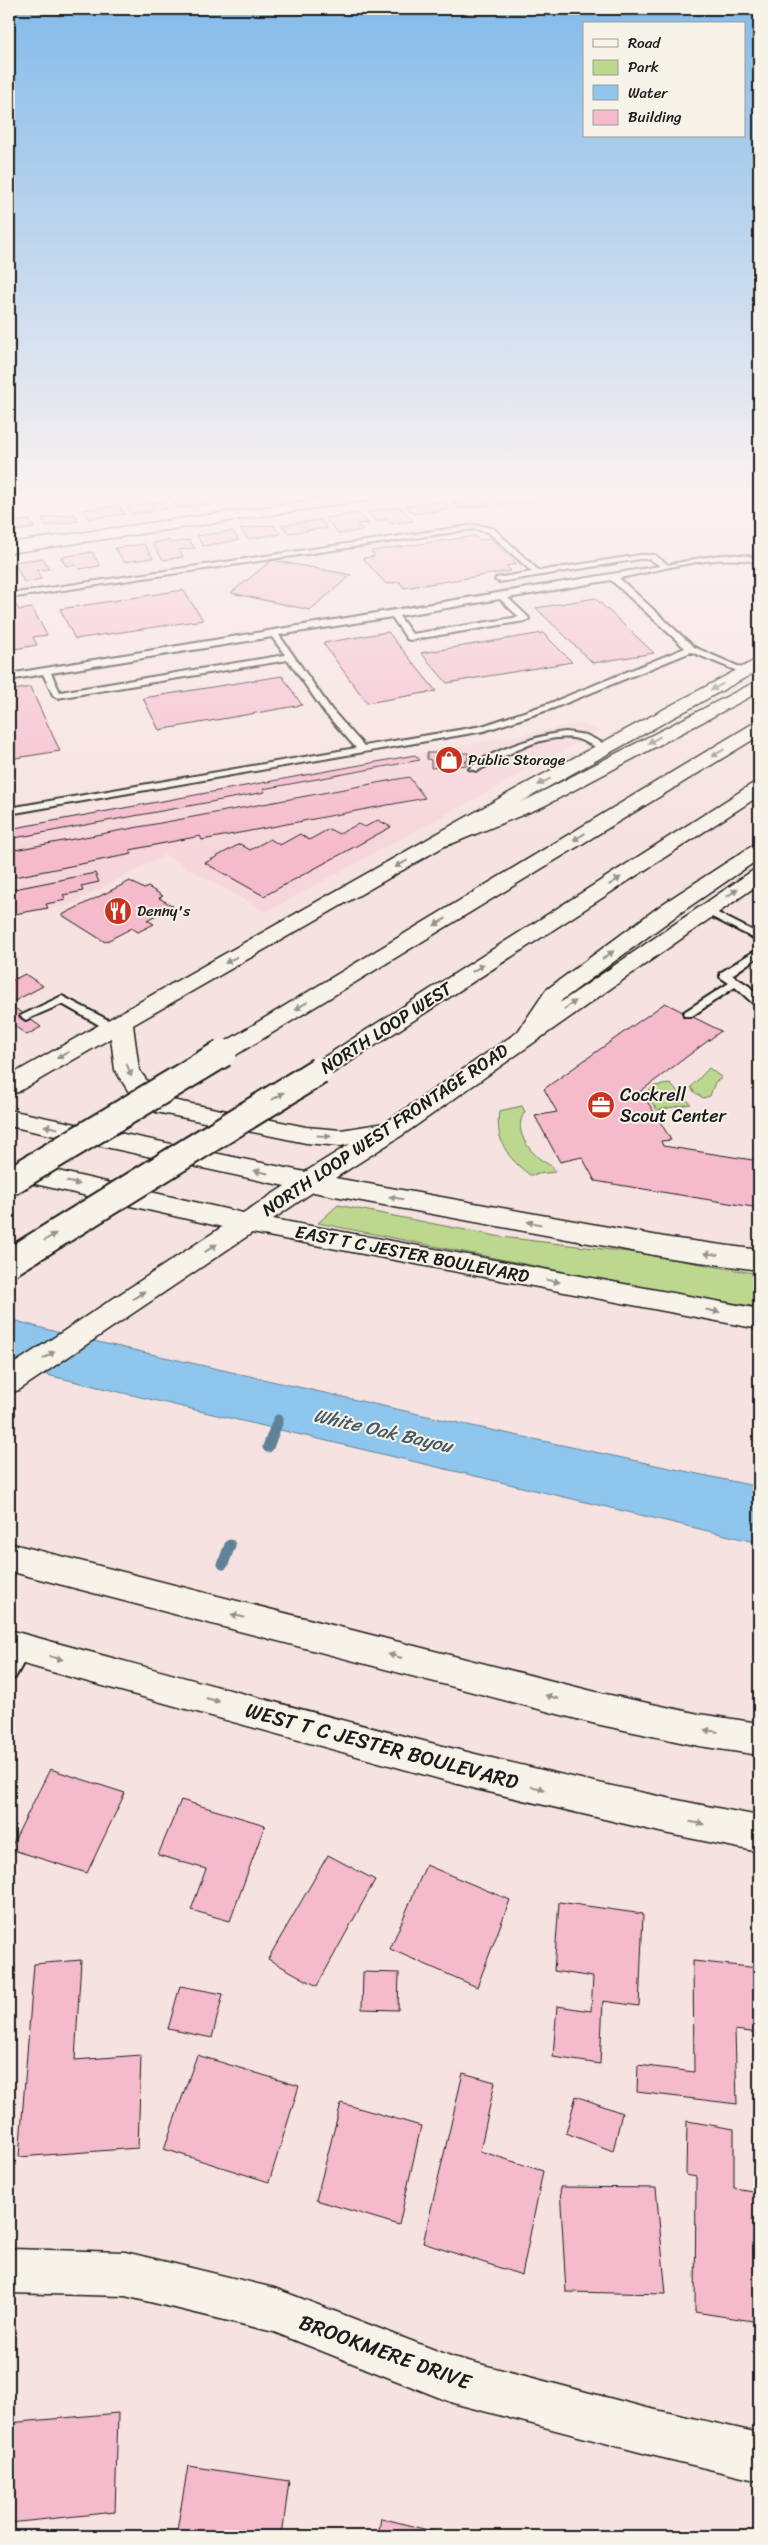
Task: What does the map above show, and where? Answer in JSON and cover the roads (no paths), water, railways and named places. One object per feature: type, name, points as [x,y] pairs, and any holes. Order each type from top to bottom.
[{"type":"main road","points":[[9,1086],[444,840],[523,793],[608,748],[752,667]]},
{"type":"main road","points":[[444,840],[537,802],[759,685]]},
{"type":"main road","points":[[9,1182],[759,728]]},
{"type":"main road","name":"NORTH LOOP WEST","points":[[9,1263],[319,1071],[759,788]]},
{"type":"main road","points":[[530,1033],[554,994],[672,908],[759,850]]},
{"type":"main road","name":"NORTH LOOP WEST FRONTAGE ROAD","points":[[9,1382],[309,1182],[395,1128],[706,910],[759,875]]},
{"type":"main road","points":[[117,1025],[127,1070],[140,1091],[165,1106],[306,1135],[341,1138],[395,1128]]},
{"type":"main road","points":[[9,1118],[309,1182],[670,1248],[759,1260]]},
{"type":"main road","name":"EAST T C JESTER BOULEVARD","points":[[9,1168],[248,1223],[759,1319]]},
{"type":"main road","points":[[9,1558],[596,1708],[699,1730],[759,1738]]},
{"type":"main road","name":"WEST T C JESTER BOULEVARD","points":[[14,1656],[536,1788],[657,1816],[759,1834]]},
{"type":"main road","name":"BROOKMERE DRIVE","points":[[9,2271],[125,2274],[265,2308],[453,2380],[647,2432],[759,2457]]},
{"type":"lane","points":[[9,677],[401,613]]},
{"type":"lane","points":[[394,614],[410,637],[525,619],[519,613]]},
{"type":"lane","points":[[652,613],[691,649],[752,667]]},
{"type":"lane","points":[[274,634],[328,711],[362,749]]},
{"type":"lane","points":[[9,811],[484,728],[513,720],[691,649]]},
{"type":"lane","points":[[46,671],[57,695],[290,657]]},
{"type":"lane","points":[[474,769],[526,743],[543,739],[579,736],[608,748]]},
{"type":"lane","points":[[706,910],[759,938]]},
{"type":"lane","points":[[759,951],[724,975],[745,988],[759,1003]]},
{"type":"lane","points":[[688,1014],[730,986]]},
{"type":"lane","points":[[26,1016],[62,999],[117,1025]]},
{"type":"water","name":"White Oak Bayou","points":[[9,1319],[71,1336],[463,1424],[759,1487],[759,1543],[9,1366]]},
{"type":"waterway","points":[[276,1424],[278,1419]]},
{"type":"waterway","points":[[268,1447],[277,1423]]},
{"type":"waterway","points":[[223,1564],[230,1545]]},
{"type":"place","name":"Public Storage","points":[[449,760]]},
{"type":"place","name":"Denny's","points":[[118,911]]},
{"type":"place","name":"Cockrell Scout Center","points":[[601,1105]]}]
